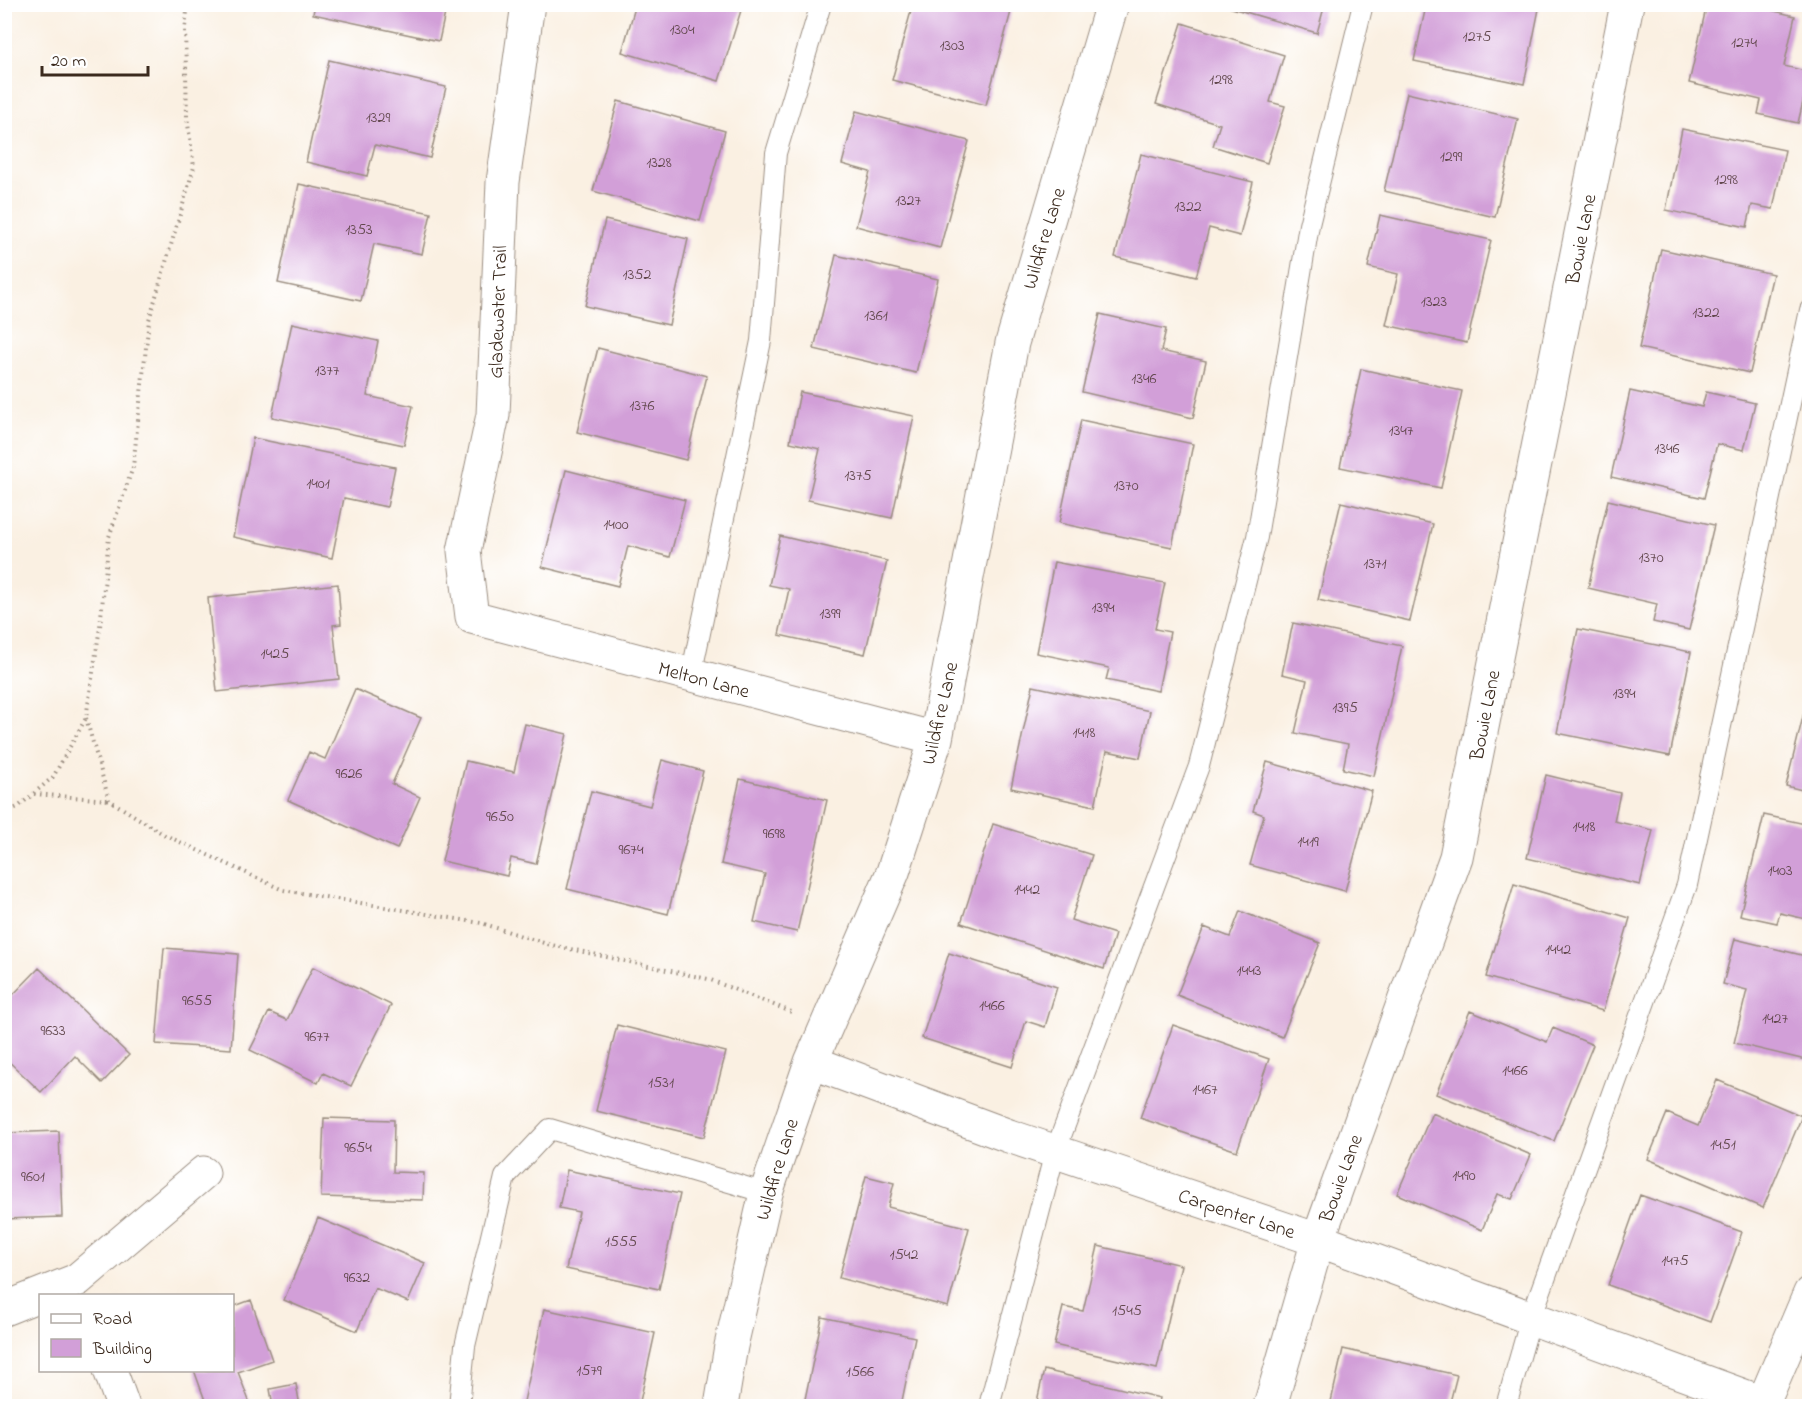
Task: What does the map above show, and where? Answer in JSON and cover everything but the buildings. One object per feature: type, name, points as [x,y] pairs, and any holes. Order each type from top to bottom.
[{"type":"street","name":"Gladewater Trail","points":[[472,617],[464,551],[493,415],[503,182],[528,4]]},
{"type":"street","name":"Wildfire Lane","points":[[721,1407],[731,1346],[766,1193],[811,1062],[893,872],[936,739],[1012,343],[1112,4]]},
{"type":"street","name":"Bowie Lane","points":[[1270,1407],[1318,1240],[1456,857],[1627,4]]},
{"type":"street","name":"Melton Lane","points":[[472,617],[936,739]]},
{"type":"street","name":"Carpenter Lane","points":[[811,1062],[1055,1152],[1318,1240],[1531,1317],[1763,1405]]},
{"type":"street","points":[[58,1294],[80,1288],[203,1173]]},
{"type":"street","points":[[1763,1405],[1809,1293]]},
{"type":"street","points":[[4,1309],[39,1299]]},
{"type":"street","points":[[110,1372],[123,1407]]},
{"type":"lane","points":[[691,676],[761,342],[776,153],[821,4]]},
{"type":"lane","points":[[989,1407],[1055,1152],[1199,766],[1257,537],[1309,225],[1364,4]]},
{"type":"lane","points":[[1506,1407],[1531,1317],[1687,885],[1809,310]]},
{"type":"lane","points":[[459,1407],[465,1346],[506,1177],[550,1129],[766,1193]]},
{"type":"path","points":[[4,813],[18,807],[53,777],[86,718],[100,627],[108,537],[133,467],[149,320],[194,167],[187,117],[185,27],[188,4]]},
{"type":"path","points":[[86,718],[109,800]]},
{"type":"path","points":[[33,794],[109,800],[165,835],[283,890],[481,923],[547,944],[708,979],[828,1027]]}]
